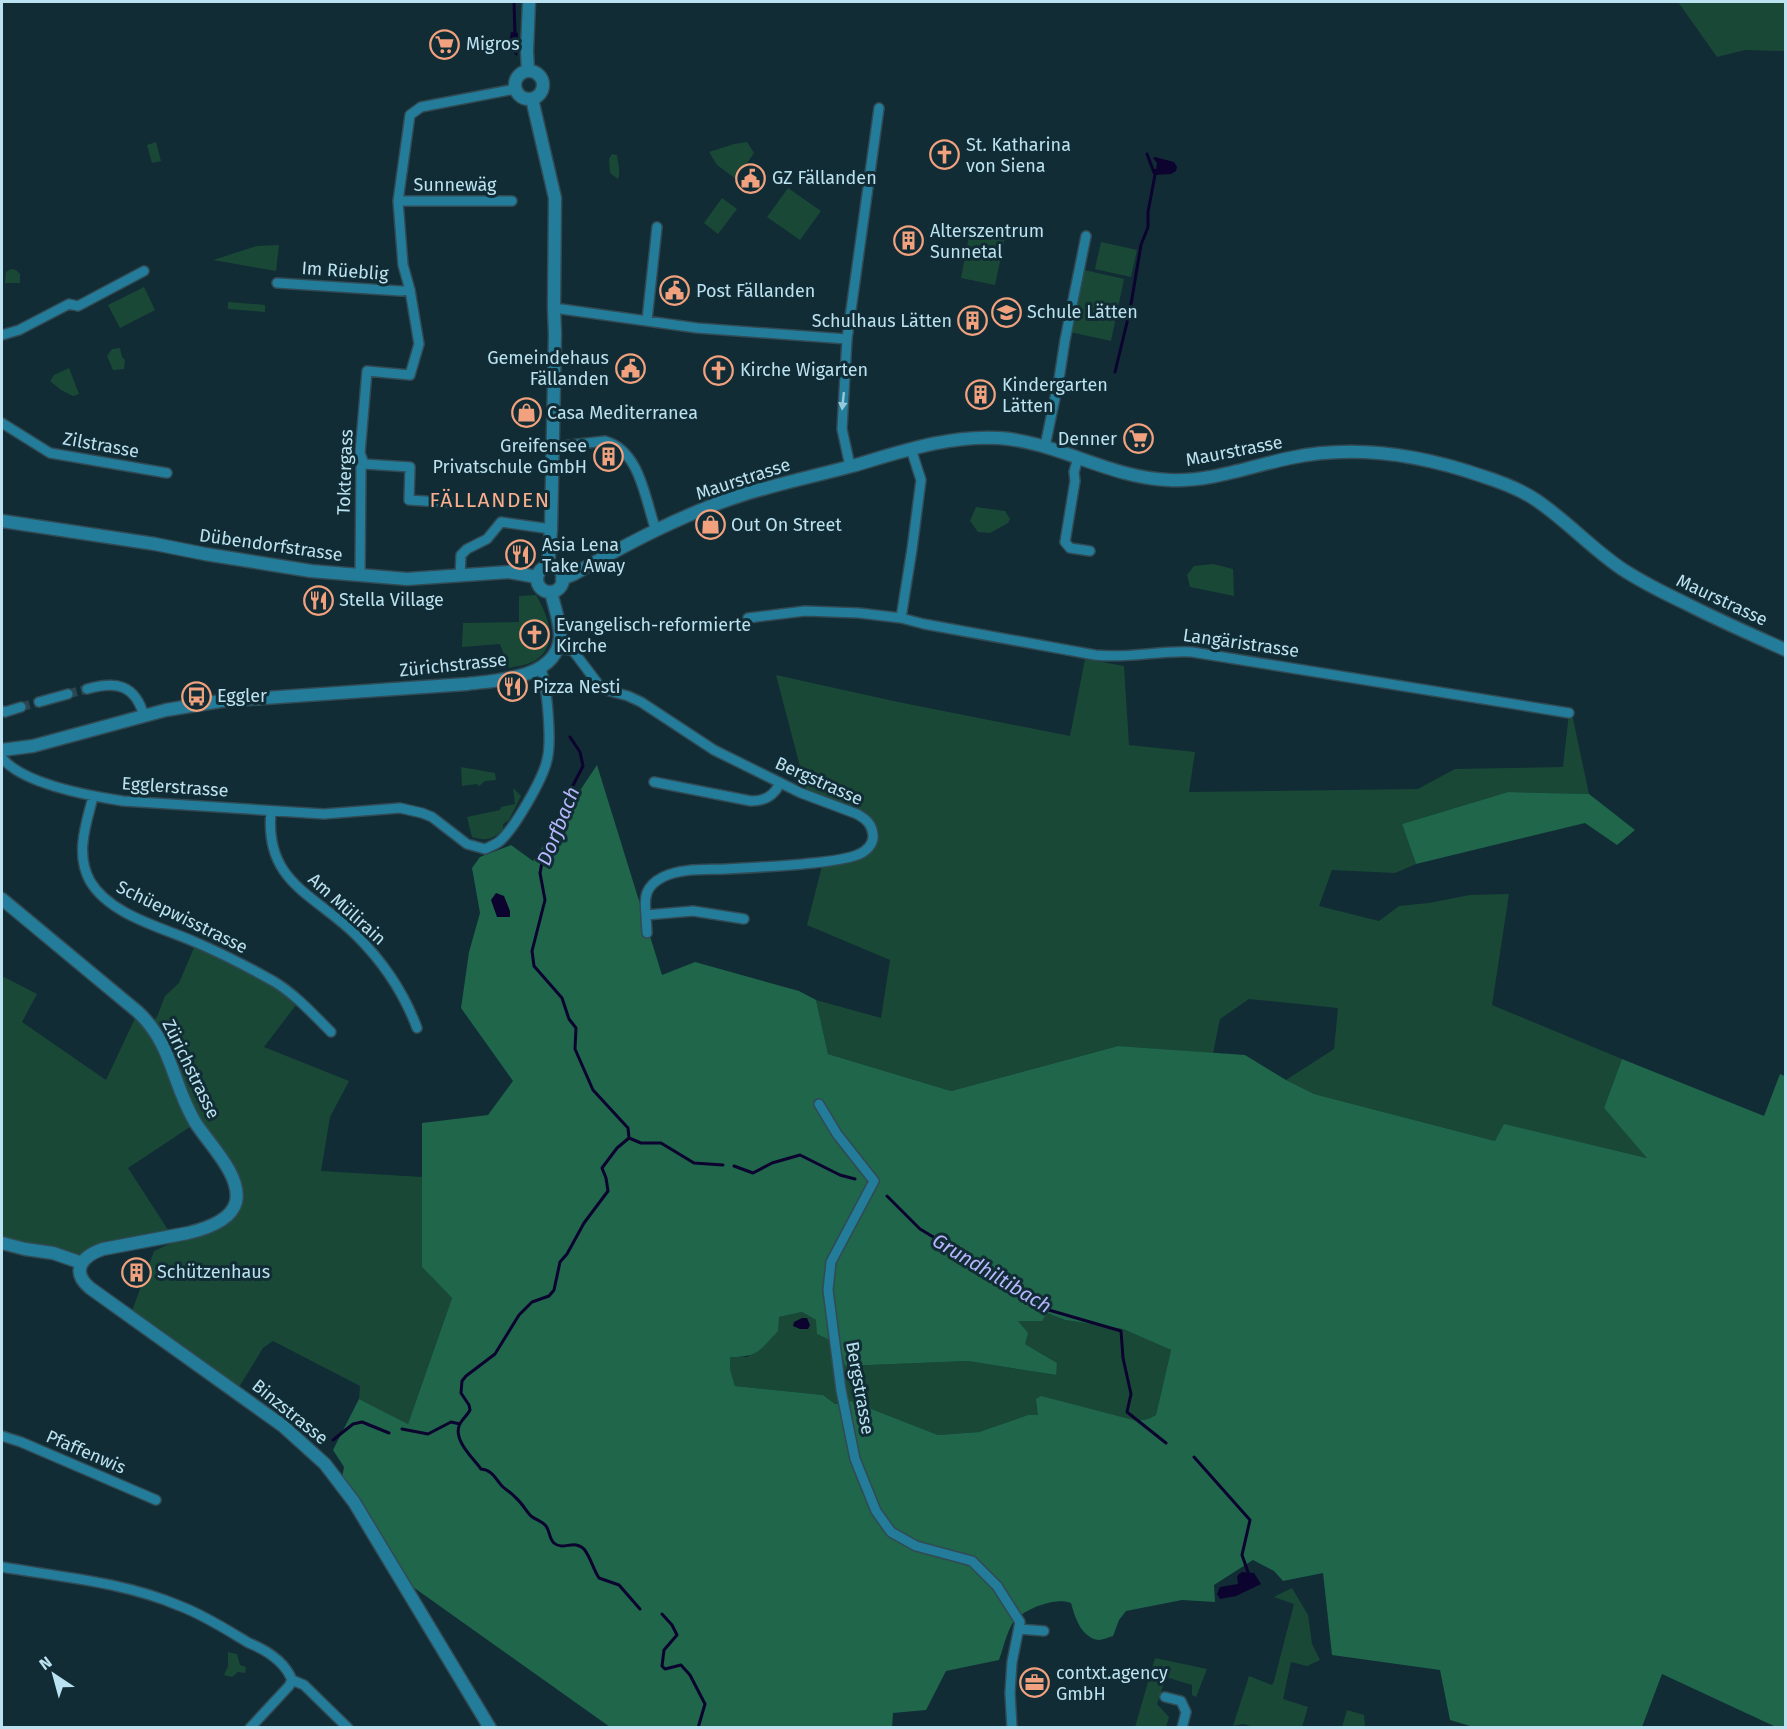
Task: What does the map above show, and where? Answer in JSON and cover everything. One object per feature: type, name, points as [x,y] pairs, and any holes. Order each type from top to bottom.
[{"type":"main road","points":[[528,2],[528,71]]},
{"type":"main road","points":[[528,71],[538,75],[543,84],[541,93],[532,99],[520,96],[514,84],[519,75],[528,71]]},
{"type":"main road","points":[[532,99],[555,198],[555,334],[551,529],[548,567]]},
{"type":"main road","name":"Maurstrasse","points":[[562,579],[656,530],[741,495],[911,449],[969,438],[999,438],[1045,446],[1132,476],[1169,480],[1206,478],[1288,458],[1327,453],[1386,453],[1437,462],[1484,476],[1524,493],[1546,507],[1604,556],[1646,584],[1785,650]]},
{"type":"main road","name":"Dübendorfstrasse","points":[[2,521],[311,571],[407,579],[509,572],[537,577]]},
{"type":"main road","points":[[548,567],[556,569],[562,579],[559,588],[550,592],[541,589],[537,577],[541,570],[548,567]]},
{"type":"main road","points":[[541,669],[557,648],[560,635],[550,592]]},
{"type":"main road","name":"Zürichstrasse","points":[[2,750],[33,746],[166,710],[220,701],[487,681],[525,675],[541,669]]},
{"type":"main road","name":"Zürichstrasse","points":[[2,899],[150,1024],[165,1048],[192,1116],[228,1169],[236,1188],[237,1199],[232,1210],[209,1227],[103,1249],[90,1254],[82,1263]]},
{"type":"main road","points":[[2,1244],[53,1253],[82,1263]]},
{"type":"main road","name":"Binzstrasse","points":[[82,1263],[80,1274],[90,1288],[283,1426],[325,1464],[354,1502],[490,1728]]},
{"type":"street","points":[[410,290],[403,266],[398,201],[410,115],[421,107],[515,89]]},
{"type":"street","points":[[850,466],[842,429],[847,339],[879,108]]},
{"type":"street","name":"Sunnewäg","points":[[398,201],[512,201]]},
{"type":"street","points":[[647,320],[657,227]]},
{"type":"street","points":[[1045,446],[1086,236]]},
{"type":"street","points":[[2,335],[19,330],[69,304],[78,306],[144,271]]},
{"type":"street","name":"Im Rüeblig","points":[[277,283],[410,290]]},
{"type":"street","name":"Toktergass","points":[[360,575],[361,468],[364,464],[360,453],[367,371],[410,375],[418,344],[410,290]]},
{"type":"street","points":[[554,308],[697,328],[847,339]]},
{"type":"street","name":"Zilstrasse","points":[[2,423],[50,453],[167,473]]},
{"type":"street","points":[[552,447],[597,440],[612,443],[619,448],[638,474],[656,530]]},
{"type":"street","points":[[901,618],[921,480],[911,449]]},
{"type":"street","points":[[1078,458],[1074,472],[1075,481],[1065,542],[1070,548],[1090,551]]},
{"type":"street","points":[[364,464],[410,467],[409,500],[456,503]]},
{"type":"street","points":[[460,575],[461,555],[467,549],[487,539],[501,522],[551,529]]},
{"type":"street","name":"Langäristrasse","points":[[748,618],[805,611],[859,613],[901,618],[1095,655],[1122,657],[1173,651],[1192,652],[1569,713]]},
{"type":"street","name":"Bergstrasse","points":[[557,648],[574,652],[602,689],[641,702],[714,750],[780,783],[865,819],[873,832],[870,847],[857,855],[823,862],[688,871],[663,876],[650,886],[645,897],[646,915]]},
{"type":"street","name":"Egglerstrasse","points":[[2,758],[9,767],[55,786],[93,797],[123,801],[324,814],[387,808],[411,810],[432,817],[467,844],[485,849],[500,841],[510,829],[533,792],[548,759],[544,680],[541,669]]},
{"type":"street","points":[[87,689],[104,684],[126,689],[137,698],[144,716]]},
{"type":"street","points":[[39,702],[68,694]]},
{"type":"street","points":[[2,711],[21,707]]},
{"type":"street","points":[[654,782],[751,801],[762,801],[772,795],[780,783]]},
{"type":"street","name":"Schüepwisstrasse","points":[[93,797],[83,835],[82,849],[86,871],[98,892],[110,904],[231,959],[275,982],[299,1001],[331,1032]]},
{"type":"street","name":"Am Mülirain","points":[[271,811],[271,838],[274,852],[287,877],[356,935],[376,957],[404,996],[417,1028]]},
{"type":"street","points":[[647,933],[646,915],[693,911],[744,919]]},
{"type":"street","name":"Bergstrasse","points":[[819,1104],[837,1134],[874,1181],[831,1262],[828,1290],[841,1390],[855,1459],[876,1511],[891,1532],[916,1546],[972,1561],[997,1586],[1019,1625]]},
{"type":"street","name":"Pfaffenwis","points":[[2,1436],[156,1500]]},
{"type":"street","points":[[2,1567],[128,1589],[182,1606],[258,1647],[282,1663],[292,1680],[304,1685],[348,1728]]},
{"type":"street","points":[[1012,1728],[1010,1693],[1012,1662],[1019,1625],[1044,1631]]},
{"type":"street","points":[[250,1728],[292,1680]]},
{"type":"street","points":[[1166,1696],[1181,1701],[1186,1712],[1182,1728]]},
{"type":"green space","points":[[1678,2],[1785,2],[1785,51],[1745,50],[1717,57]]},
{"type":"green space","points":[[156,142],[161,161],[152,163],[147,145]]},
{"type":"green space","points":[[747,142],[754,153],[736,179],[717,165],[709,152],[734,144]]},
{"type":"green space","points":[[612,154],[617,155],[618,179],[610,173],[609,159]]},
{"type":"green space","points":[[788,188],[821,211],[800,240],[767,217]]},
{"type":"green space","points":[[722,198],[737,209],[718,234],[704,223]]},
{"type":"green space","points":[[971,226],[1006,233],[995,285],[961,278]]},
{"type":"green space","points":[[1101,242],[1137,250],[1131,277],[1095,269]]},
{"type":"green space","points":[[279,245],[276,271],[213,260],[257,246]]},
{"type":"green space","points":[[11,269],[20,274],[20,283],[5,283],[6,272]]},
{"type":"green space","points":[[1084,270],[1124,279],[1111,341],[1070,332]]},
{"type":"green space","points":[[144,287],[155,310],[120,328],[108,305]]},
{"type":"green space","points":[[228,302],[265,305],[265,312],[228,309]]},
{"type":"green space","points":[[120,348],[125,360],[124,369],[113,370],[107,356],[112,349]]},
{"type":"green space","points":[[69,368],[79,394],[73,396],[50,381],[54,375]]},
{"type":"green space","points":[[976,507],[1005,511],[1010,519],[1008,523],[990,533],[978,532],[970,521]]},
{"type":"green space","points":[[1213,564],[1233,569],[1234,596],[1190,587],[1187,575],[1194,566]]},
{"type":"green space","points":[[536,595],[547,620],[549,637],[548,646],[536,660],[509,668],[500,644],[462,647],[463,623],[519,622],[519,596]]},
{"type":"green space","points":[[1085,659],[1124,666],[1129,745],[1195,752],[1189,792],[1418,789],[1455,769],[1563,767],[1569,713],[1572,714],[1589,794],[1508,792],[1402,824],[1416,864],[1395,873],[1332,870],[1319,906],[1379,921],[1399,906],[1470,895],[1509,894],[1492,1005],[1622,1059],[1604,1108],[1648,1158],[1505,1125],[1495,1141],[1314,1094],[1286,1080],[1334,1049],[1338,1008],[1249,999],[1220,1019],[1213,1053],[1118,1046],[951,1091],[828,1054],[816,1000],[881,1018],[890,960],[807,925],[823,862],[857,855],[873,839],[861,820],[808,797],[776,675],[1070,736]]},
{"type":"green space","points":[[597,765],[662,975],[695,962],[799,991],[816,1000],[828,1054],[951,1091],[1118,1046],[1245,1055],[1314,1094],[1495,1141],[1504,1124],[1647,1158],[1604,1108],[1622,1059],[1764,1116],[1780,1074],[1785,1076],[1785,1727],[1776,1727],[1662,1674],[1642,1727],[1477,1728],[1450,1720],[1440,1670],[1332,1655],[1323,1573],[1283,1581],[1274,1571],[1253,1560],[1214,1585],[1215,1602],[1182,1600],[1126,1611],[1119,1620],[1113,1636],[1100,1640],[1083,1631],[1071,1603],[1057,1601],[1030,1609],[1012,1624],[999,1660],[946,1671],[926,1710],[893,1713],[892,1727],[610,1727],[399,1577],[341,1484],[344,1467],[333,1450],[359,1399],[408,1424],[452,1298],[422,1267],[422,1123],[488,1115],[513,1081],[461,1008],[469,952],[480,913],[472,868],[480,857],[511,845],[533,861]],"holes":[[[802,1312],[816,1320],[817,1334],[839,1344],[845,1366],[968,1361],[1056,1375],[1057,1363],[1025,1344],[1028,1333],[1018,1321],[1042,1321],[1047,1313],[1065,1320],[1123,1329],[1171,1350],[1156,1415],[1137,1421],[1041,1396],[1036,1399],[1038,1415],[1028,1415],[979,1432],[938,1435],[851,1401],[835,1404],[823,1395],[735,1386],[730,1369],[730,1357],[747,1356],[762,1348],[778,1331],[779,1317]]]},
{"type":"green space","points":[[461,767],[495,773],[496,780],[485,781],[479,786],[477,784],[462,786]]},
{"type":"green space","points":[[513,788],[521,796],[509,820],[503,824],[503,830],[488,839],[472,837],[467,817],[500,810],[501,807],[515,804]]},
{"type":"green space","points":[[1508,792],[1589,794],[1635,830],[1617,845],[1585,823],[1416,864],[1402,824]]},
{"type":"green space","points":[[196,943],[231,959],[299,1001],[264,1047],[349,1081],[330,1117],[321,1171],[422,1177],[422,1267],[452,1298],[408,1424],[359,1399],[360,1386],[273,1341],[263,1348],[236,1392],[132,1311],[154,1251],[220,1221],[237,1194],[196,1123],[128,1168],[172,1236],[103,1249],[82,1263],[2,1243],[2,976],[37,994],[22,1022],[106,1080],[138,1012],[150,1024],[157,1017],[165,996],[179,983]]},
{"type":"green space","points":[[802,1312],[816,1320],[839,1344],[845,1366],[968,1361],[1055,1375],[1057,1363],[1025,1344],[1017,1320],[1047,1313],[1065,1320],[1123,1329],[1171,1350],[1156,1415],[1148,1419],[1137,1421],[1028,1415],[979,1432],[938,1435],[851,1401],[834,1404],[823,1395],[735,1386],[730,1369],[730,1357],[748,1357],[779,1317]]},
{"type":"green space","points":[[1292,1588],[1308,1615],[1312,1644],[1320,1660],[1307,1666],[1291,1662],[1283,1699],[1308,1707],[1302,1727],[1254,1727],[1243,1724],[1233,1726],[1249,1676],[1272,1685],[1274,1681],[1294,1604],[1274,1597]]},
{"type":"green space","points":[[228,1652],[237,1654],[240,1665],[246,1667],[245,1673],[238,1672],[232,1677],[224,1675],[228,1666]]},
{"type":"green space","points":[[1155,1658],[1207,1669],[1196,1697],[1192,1695],[1192,1685],[1166,1677],[1157,1704],[1169,1717],[1166,1727],[1135,1727]]},
{"type":"green space","points":[[1347,1710],[1364,1715],[1365,1727],[1342,1727]]},
{"type":"shaded area","points":[[511,32],[518,33],[517,56],[508,47]]},
{"type":"shaded area","points":[[1153,158],[1174,162],[1177,167],[1176,171],[1171,174],[1155,175],[1152,169],[1156,169],[1157,163]]},
{"type":"shaded area","points":[[496,893],[504,896],[510,917],[497,917],[491,900]]},
{"type":"shaded area","points":[[807,1318],[810,1325],[808,1329],[793,1326],[794,1322]]},
{"type":"shaded area","points":[[1242,1572],[1254,1573],[1261,1584],[1236,1596],[1220,1599],[1217,1594],[1220,1587],[1238,1584],[1237,1576]]},
{"type":"waterway","name":"Dorfbach","points":[[514,2],[515,36]]},
{"type":"waterway","points":[[1115,372],[1130,310],[1141,245],[1148,227],[1148,212],[1155,175],[1147,154]]},
{"type":"waterway","name":"Dorfbach","points":[[570,737],[580,752],[583,766],[569,793],[543,857],[540,873],[545,900],[532,951],[534,966],[562,998],[569,1019],[576,1028],[575,1049],[593,1090],[628,1128],[629,1138]]},
{"type":"waterway","points":[[629,1138],[617,1148],[602,1168],[608,1191],[584,1223],[560,1262],[554,1290],[549,1296],[532,1302],[519,1315],[495,1354],[462,1381],[461,1393],[470,1410],[460,1424],[458,1432],[465,1449],[481,1469],[491,1473],[531,1516],[544,1524],[554,1543],[561,1546],[576,1545],[584,1549],[599,1578],[619,1585],[640,1609]]},
{"type":"waterway","name":"Grundhiltibach","points":[[629,1138],[641,1143],[661,1143],[694,1163],[723,1165]]},
{"type":"waterway","name":"Grundhiltibach","points":[[734,1166],[753,1173],[772,1163],[800,1155],[840,1175],[855,1179]]},
{"type":"waterway","name":"Grundhiltibach","points":[[887,1196],[920,1229],[1042,1308],[1121,1331],[1123,1358],[1131,1394],[1127,1412],[1166,1443]]},
{"type":"waterway","points":[[333,1440],[353,1424],[362,1422],[389,1433]]},
{"type":"waterway","points":[[402,1429],[428,1434],[451,1422],[460,1424]]},
{"type":"waterway","name":"Grundhiltibach","points":[[1194,1457],[1250,1520],[1242,1555],[1248,1572]]},
{"type":"waterway","points":[[662,1614],[677,1635],[664,1650],[662,1666],[665,1669],[681,1665],[690,1675],[705,1704],[698,1728]]},
{"type":"tunnel","points":[[68,694],[87,689]]},
{"type":"tunnel","points":[[21,707],[39,702]]},
{"type":"place","name":"Migros","points":[[445,44]]},
{"type":"place","name":"St. Katharina von Siena","points":[[945,155]]},
{"type":"place","name":"GZ Fällanden","points":[[751,178]]},
{"type":"place","name":"Alterszentrum Sunnetal","points":[[909,241]]},
{"type":"place","name":"Post Fällanden","points":[[675,291]]},
{"type":"place","name":"Schule Lätten","points":[[1006,312]]},
{"type":"place","name":"Schulhaus Lätten","points":[[973,321]]},
{"type":"place","name":"Gemeindehaus Fällanden","points":[[630,368]]},
{"type":"place","name":"Kirche Wigarten","points":[[719,370]]},
{"type":"place","name":"Kindergarten Lätten","points":[[981,395]]},
{"type":"place","name":"Casa Mediterranea","points":[[526,413]]},
{"type":"place","name":"Denner","points":[[1138,439]]},
{"type":"place","name":"Greifensee Privatschule GmbH","points":[[608,456]]},
{"type":"place","name":"Out On Street","points":[[710,525]]},
{"type":"place","name":"Asia Lena Take Away","points":[[521,555]]},
{"type":"place","name":"Stella Village","points":[[318,600]]},
{"type":"place","name":"Evangelisch-reformierte Kirche","points":[[535,635]]},
{"type":"place","name":"Pizza Nesti","points":[[512,687]]},
{"type":"place","name":"Eggler","points":[[196,696]]},
{"type":"place","name":"Schützenhaus","points":[[136,1272]]},
{"type":"place","name":"contxt.agency GmbH","points":[[1035,1683]]},
{"type":"district","name":"FÄLLANDEN","points":[[490,500]]}]
